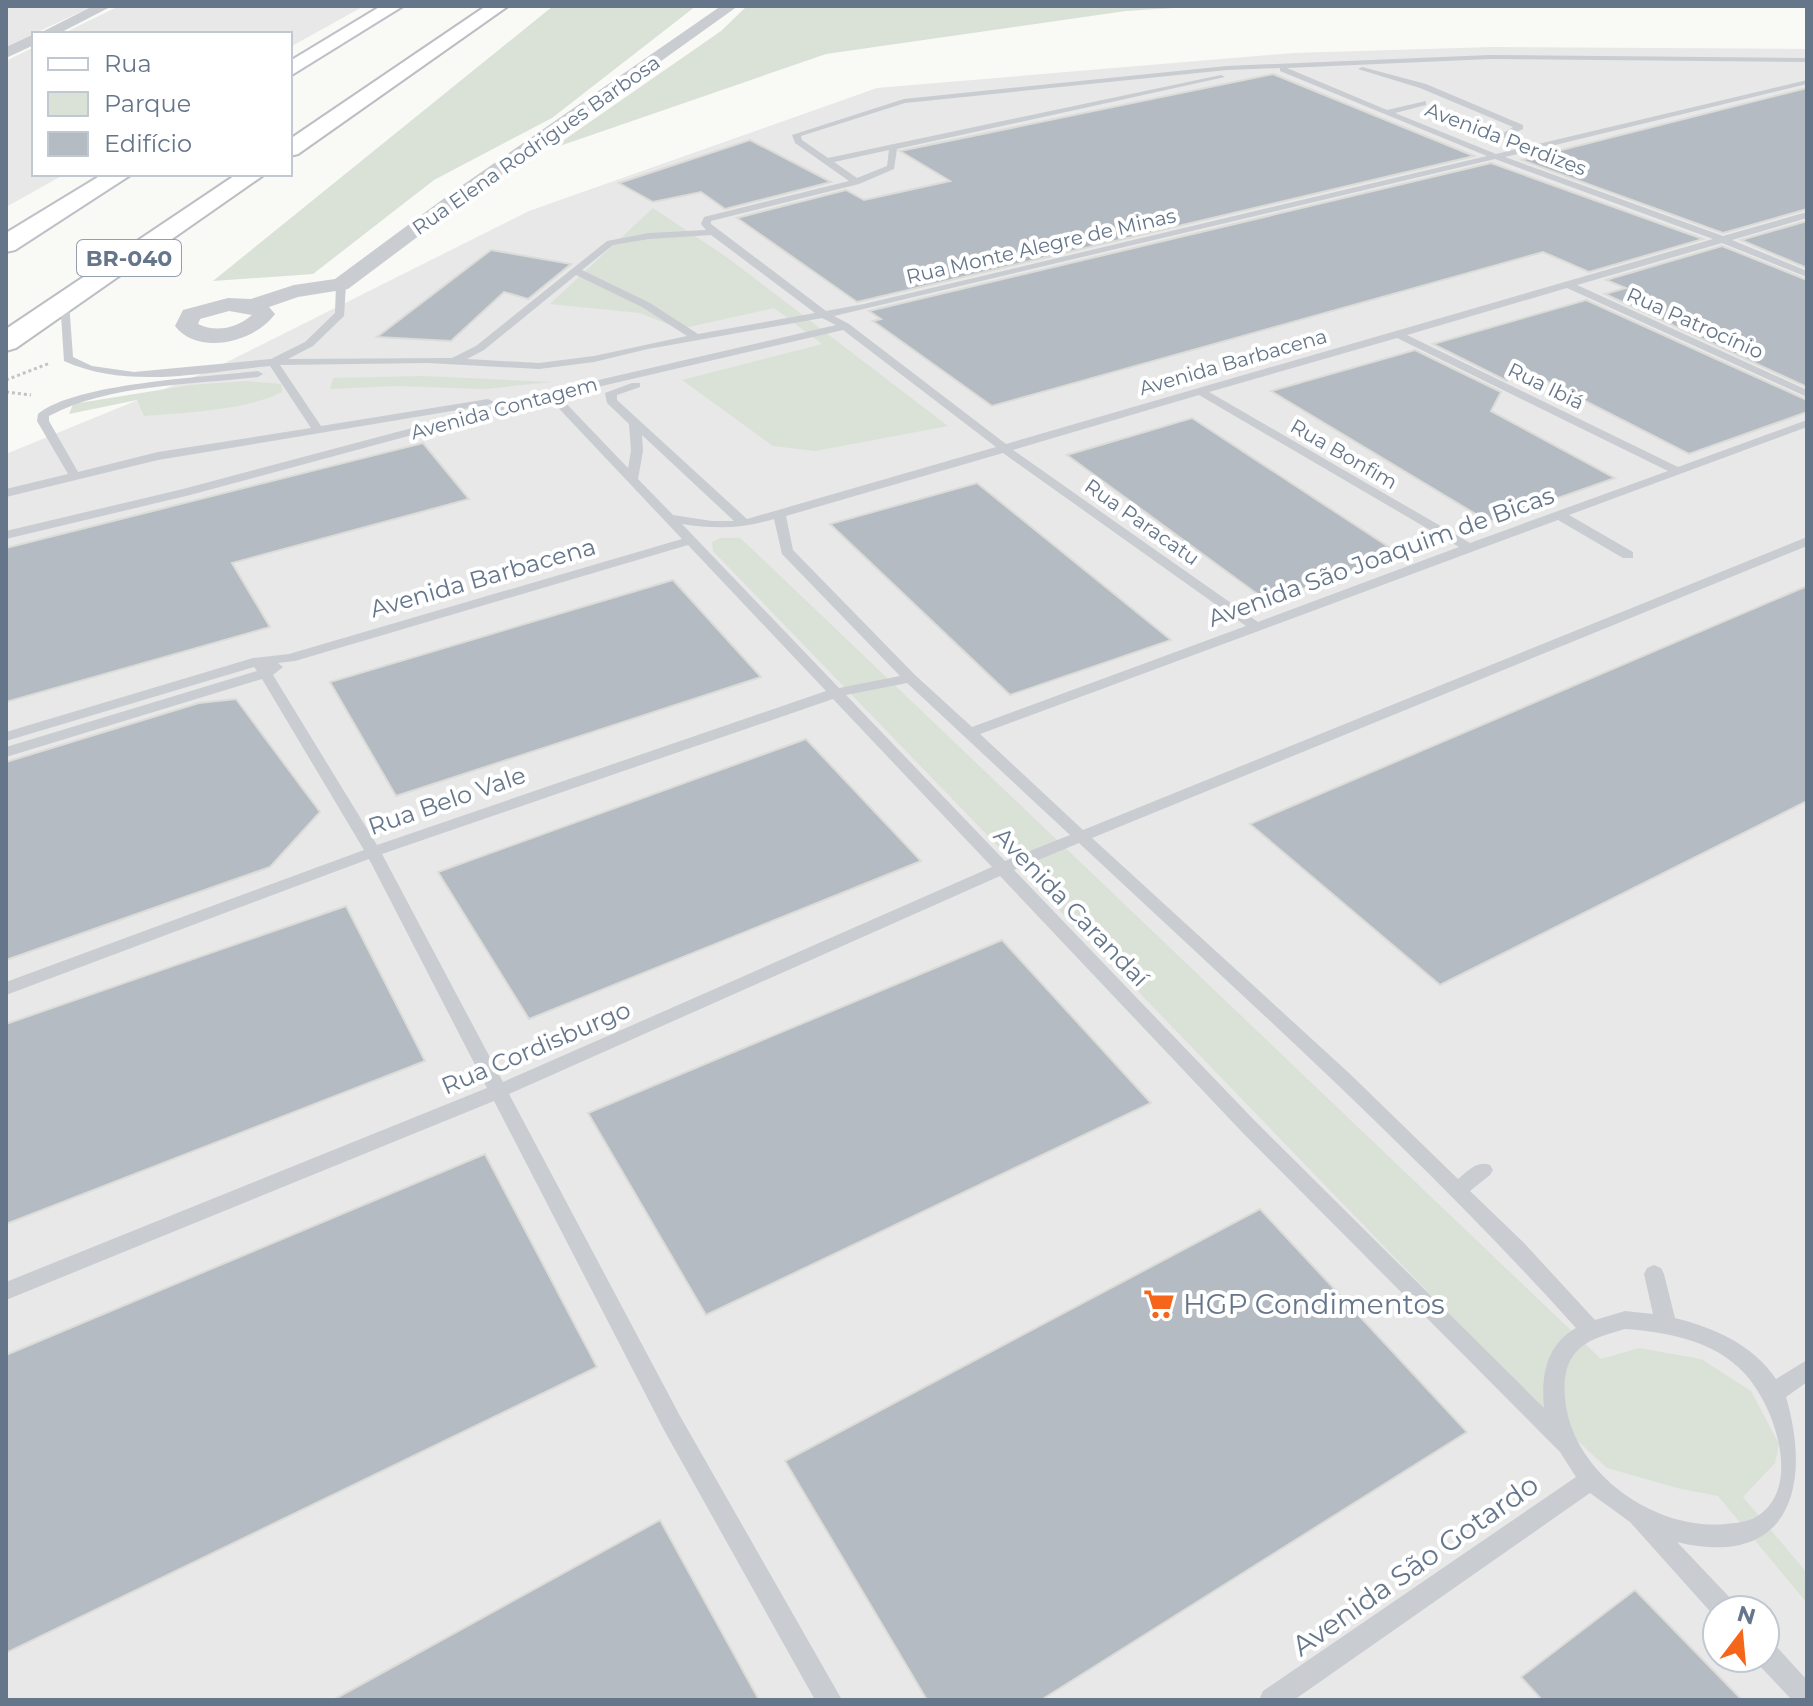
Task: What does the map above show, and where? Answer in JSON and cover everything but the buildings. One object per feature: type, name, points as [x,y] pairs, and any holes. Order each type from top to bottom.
[{"type":"main road","points":[[292,69],[394,6]]},
{"type":"main road","points":[[292,148],[499,6]]},
{"type":"main road","points":[[6,244],[117,176]]},
{"type":"main road","name":"BR-040","points":[[151,213],[207,176]]},
{"type":"main road","name":"BR-040","points":[[6,342],[250,176]]},
{"type":"street","points":[[50,32],[105,6]]},
{"type":"street","name":"Rua Elena Rodrigues Barbosa","points":[[253,306],[294,291],[341,285],[461,195],[731,6]]},
{"type":"street","points":[[6,53],[32,40]]},
{"type":"lane","points":[[856,182],[798,141],[796,135],[904,101],[1227,68],[1490,57],[1807,60]]},
{"type":"lane","points":[[1345,64],[1423,86],[1520,127],[1504,135],[1528,148]]},
{"type":"lane","points":[[827,161],[1274,67]]},
{"type":"lane","name":"Avenida Perdizes","points":[[1274,67],[1496,156],[1807,274]]},
{"type":"lane","name":"Rua Monte Alegre de Minas","points":[[276,367],[455,362],[539,366],[576,362],[825,315],[1807,82]]},
{"type":"lane","points":[[1387,112],[1423,103]]},
{"type":"lane","points":[[845,326],[825,315],[713,232],[706,224],[707,219],[856,182],[891,167],[893,148]]},
{"type":"lane","name":"Avenida Barbacena","points":[[668,518],[712,525],[745,524],[1807,215]]},
{"type":"lane","points":[[455,362],[480,348],[610,243],[649,236],[713,232]]},
{"type":"lane","points":[[576,271],[646,305],[697,338]]},
{"type":"lane","points":[[75,476],[43,421],[44,414],[53,407],[84,397],[276,367],[309,344],[340,314],[341,285]]},
{"type":"lane","name":"Rua Patrocínio","points":[[1568,285],[1807,394]]},
{"type":"lane","points":[[64,302],[68,359],[90,369],[134,375],[276,367]]},
{"type":"lane","name":"Avenida Contagem","points":[[6,535],[186,492],[551,394],[657,375],[845,326]]},
{"type":"lane","name":"Rua Paracatu","points":[[845,326],[1005,449],[1256,627]]},
{"type":"lane","name":"Rua Ibiá","points":[[1398,334],[1678,471]]},
{"type":"lane","points":[[276,367],[318,430]]},
{"type":"lane","points":[[657,375],[611,393],[611,401],[745,524]]},
{"type":"lane","name":"Rua Bonfim","points":[[1201,392],[1469,548]]},
{"type":"lane","points":[[6,493],[158,456],[551,394]]},
{"type":"lane","name":"Avenida Carandaí","points":[[551,394],[1248,1126],[1565,1444]]},
{"type":"lane","points":[[632,481],[637,451],[635,422]]},
{"type":"lane","name":"Avenida São Joaquim de Bicas","points":[[970,733],[1807,423]]},
{"type":"lane","points":[[779,514],[787,551],[910,678],[1342,1078],[1516,1248],[1591,1330]]},
{"type":"lane","points":[[1559,515],[1628,555]]},
{"type":"lane","name":"Avenida Barbacena","points":[[6,752],[290,658],[689,541]]},
{"type":"lane","points":[[1079,837],[1807,541]]},
{"type":"lane","points":[[262,667],[373,852],[672,1423],[829,1700]]},
{"type":"lane","name":"Avenida Barbacena","points":[[6,737],[262,667]]},
{"type":"lane","name":"Rua Belo Vale","points":[[6,989],[373,852],[835,693],[910,678]]},
{"type":"lane","name":"Rua Cordisburgo","points":[[6,1291],[499,1091],[1079,837]]},
{"type":"lane","points":[[1457,1190],[1483,1170]]},
{"type":"lane","points":[[1654,1274],[1666,1322]]},
{"type":"lane","points":[[1634,1512],[1669,1528],[1706,1536],[1741,1535],[1770,1524],[1791,1506],[1805,1483],[1804,1452],[1795,1421],[1777,1391],[1745,1359],[1706,1336],[1666,1322],[1625,1320],[1591,1330],[1566,1348],[1553,1376],[1552,1408],[1565,1444],[1591,1479],[1634,1512],[1710,1594]]},
{"type":"lane","points":[[1777,1391],[1807,1370]]},
{"type":"lane","name":"Avenida São Gotardo","points":[[1272,1700],[1591,1479]]},
{"type":"lane","points":[[1781,1670],[1807,1698]]},
{"type":"path","points":[[6,380],[38,366]]},
{"type":"shaded area","points":[[6,6],[93,6],[32,32],[6,47]]},
{"type":"shaded area","points":[[119,6],[364,6],[292,46],[292,32],[66,32]]},
{"type":"shaded area","points":[[1492,47],[1807,49],[1807,1700],[6,1700],[6,454],[211,370],[529,211],[877,88],[1294,53]]},
{"type":"shaded area","points":[[32,48],[32,176],[61,176],[6,207],[6,61]]},
{"type":"green space","points":[[553,6],[696,6],[552,118],[434,180],[313,274],[213,281]]},
{"type":"green space","points":[[747,6],[1207,6],[1126,11],[826,54],[551,149],[721,31]]},
{"type":"green space","points":[[653,208],[728,258],[948,426],[815,451],[773,446],[682,380],[822,344],[774,308],[680,329],[640,313],[550,304]]},
{"type":"green space","points":[[423,376],[552,382],[485,389],[396,386],[330,389],[333,378]]},
{"type":"green space","points":[[246,381],[281,384],[282,392],[252,403],[196,412],[144,416],[137,400],[69,414],[73,404],[190,385]]},
{"type":"green space","points":[[721,538],[740,538],[752,549],[1601,1359],[1639,1348],[1701,1359],[1751,1391],[1779,1444],[1775,1463],[1743,1497],[1807,1573],[1807,1603],[1718,1496],[1607,1468],[1515,1382],[713,551],[712,542]]},
{"type":"place","name":"HGP Condimentos","points":[[1159,1304]]}]
